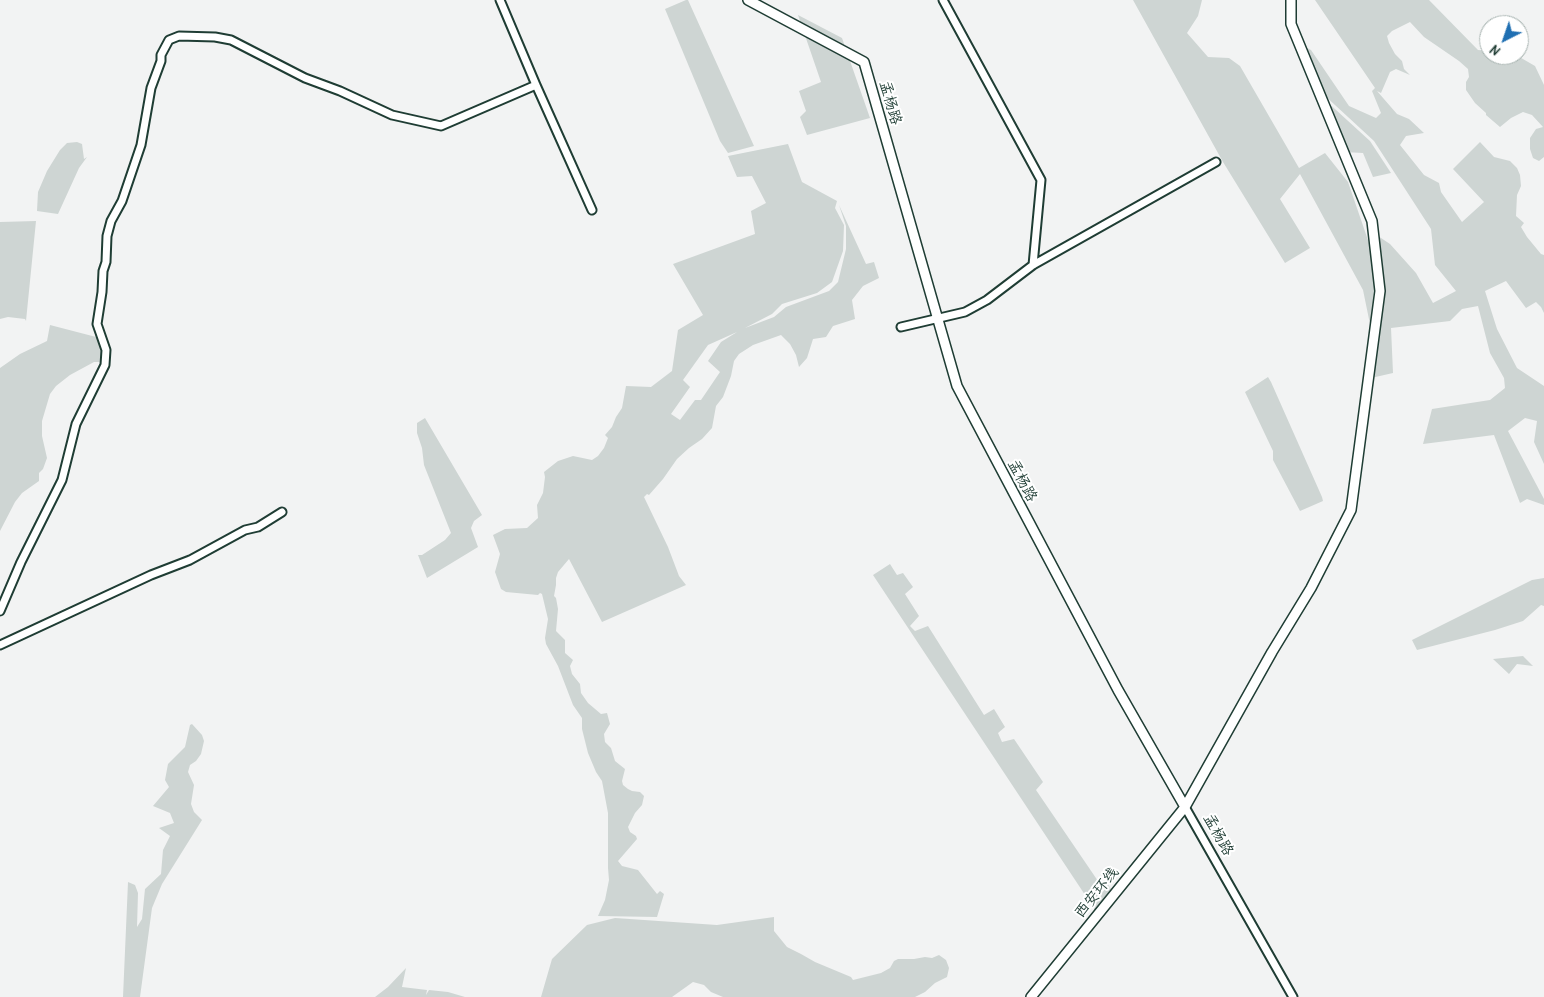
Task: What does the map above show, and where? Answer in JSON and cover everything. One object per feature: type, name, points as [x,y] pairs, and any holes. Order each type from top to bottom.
[{"type":"main road","name":"孟杨路","points":[[748,0],[864,62],[956,386],[1118,690],[1186,807]]},
{"type":"main road","name":"西安环线","points":[[1031,997],[1186,807],[1272,652],[1311,588],[1351,510],[1380,291],[1372,221],[1291,24],[1292,0]]},
{"type":"street","points":[[500,0],[536,86],[592,210]]},
{"type":"street","points":[[943,0],[1041,180],[1033,265]]},
{"type":"street","points":[[0,612],[21,562],[62,480],[76,424],[105,365],[106,350],[97,324],[103,271],[106,262],[107,236],[111,221],[122,201],[141,145],[152,88],[162,60],[161,55],[169,40],[179,36],[215,37],[231,40],[305,78],[340,91],[392,115],[441,126],[536,86]]},
{"type":"street","points":[[900,327],[965,312],[987,300],[1033,265],[1216,162]]},
{"type":"street","points":[[0,645],[151,575],[190,560],[245,530],[258,527],[282,512]]},
{"type":"street","name":"孟杨路","points":[[1186,807],[1293,997]]},
{"type":"shaded area","points":[[688,0],[754,146],[728,153],[720,141],[665,9]]},
{"type":"shaded area","points":[[1133,0],[1202,0],[1198,16],[1187,33],[1208,57],[1229,58],[1240,66],[1299,168],[1325,153],[1348,182],[1370,246],[1375,273],[1371,329],[1363,290],[1300,174],[1280,199],[1310,248],[1285,263],[1223,162]]},
{"type":"shaded area","points":[[1315,0],[1429,0],[1479,50],[1479,65],[1529,65],[1529,63],[1535,66],[1544,85],[1544,157],[1539,161],[1533,158],[1530,149],[1530,138],[1536,129],[1543,127],[1532,115],[1523,112],[1511,118],[1500,127],[1486,115],[1466,90],[1466,82],[1469,77],[1468,69],[1424,37],[1410,22],[1392,31],[1387,36],[1395,54],[1402,61],[1404,69],[1410,75],[1396,69],[1390,72],[1381,93],[1377,91],[1397,114],[1409,119],[1424,133],[1406,136],[1400,145],[1424,175],[1439,183],[1441,192],[1462,222],[1484,202],[1453,169],[1480,142],[1494,157],[1510,161],[1517,168],[1520,175],[1521,186],[1517,195],[1516,216],[1524,223],[1521,227],[1527,237],[1544,255],[1544,313],[1536,302],[1526,308],[1506,281],[1485,291],[1497,329],[1517,368],[1544,386],[1544,464],[1534,442],[1537,421],[1525,418],[1508,431],[1544,499],[1544,505],[1527,499],[1520,503],[1494,435],[1423,444],[1432,409],[1490,400],[1505,388],[1504,378],[1490,353],[1478,306],[1462,309],[1450,321],[1391,328],[1393,373],[1371,378],[1382,284],[1372,232],[1390,244],[1416,273],[1433,303],[1456,291],[1435,265],[1431,229],[1374,141],[1322,93],[1305,47],[1311,50],[1349,106],[1376,118],[1381,113],[1372,91],[1375,88]]},
{"type":"shaded area","points":[[798,15],[842,38],[870,118],[807,135],[800,117],[806,111],[799,91],[821,82]]},
{"type":"shaded area","points":[[1324,99],[1370,141],[1391,173],[1373,177],[1363,153],[1344,152]]},
{"type":"shaded area","points":[[77,142],[82,144],[84,159],[87,157],[79,168],[58,214],[37,211],[38,192],[47,171],[60,150],[67,143]]},
{"type":"shaded area","points":[[788,144],[802,182],[837,201],[835,208],[844,225],[843,251],[832,282],[817,293],[782,304],[772,314],[745,328],[774,317],[786,307],[829,291],[838,282],[846,249],[846,226],[839,205],[866,264],[874,262],[879,278],[863,286],[852,300],[855,319],[833,326],[826,337],[813,339],[807,358],[799,367],[796,355],[790,344],[781,335],[753,345],[739,354],[734,361],[731,376],[723,397],[716,406],[712,428],[702,439],[677,459],[663,479],[649,495],[647,494],[644,497],[668,547],[679,576],[686,585],[602,622],[569,559],[558,572],[554,596],[558,609],[556,631],[565,640],[565,653],[573,660],[570,666],[572,674],[580,684],[581,693],[588,703],[601,714],[607,713],[610,724],[604,734],[605,742],[611,748],[615,761],[625,769],[623,785],[632,791],[640,792],[644,796],[642,805],[635,813],[628,827],[637,839],[618,861],[622,866],[638,870],[657,894],[660,891],[664,894],[657,917],[598,916],[605,900],[609,880],[608,813],[602,781],[588,753],[582,729],[582,718],[573,705],[558,666],[546,644],[548,619],[542,594],[506,592],[501,589],[495,572],[500,554],[493,535],[505,529],[527,528],[538,518],[537,505],[543,493],[544,472],[558,461],[573,456],[592,460],[598,456],[608,438],[605,435],[612,427],[622,408],[626,386],[651,387],[672,371],[678,330],[703,315],[673,264],[755,234],[751,211],[766,203],[752,176],[737,177],[728,156]],"holes":[[[737,332],[721,342],[708,361],[720,372],[701,400],[695,400],[680,420],[671,414],[690,387],[683,380],[708,345]]]},
{"type":"shaded area","points":[[36,221],[26,321],[25,319],[8,317],[0,319],[0,222]]},
{"type":"shaded area","points":[[50,325],[100,338],[102,364],[94,362],[70,375],[56,386],[50,394],[42,421],[42,436],[47,458],[43,469],[39,473],[39,481],[22,493],[15,502],[0,531],[0,368],[20,354],[47,341]]},
{"type":"shaded area","points":[[1268,377],[1323,501],[1300,511],[1273,460],[1273,451],[1245,392]]},
{"type":"shaded area","points":[[425,418],[482,515],[474,521],[471,528],[478,547],[427,578],[418,555],[422,555],[445,540],[451,533],[424,465],[422,448],[417,433],[417,423]]},
{"type":"shaded area","points":[[890,564],[897,575],[903,573],[913,587],[905,594],[919,616],[910,626],[915,631],[928,626],[984,715],[994,709],[1005,727],[998,733],[1002,742],[1014,739],[1043,782],[1036,790],[1100,884],[1107,883],[1111,889],[1095,910],[873,575]]},
{"type":"shaded area","points":[[1544,578],[1544,606],[1541,605],[1523,621],[1417,650],[1412,640],[1532,580]]},
{"type":"shaded area","points":[[1523,656],[1533,666],[1517,664],[1509,674],[1493,659]]},
{"type":"shaded area","points":[[192,724],[202,735],[204,741],[201,754],[190,765],[188,772],[194,785],[191,804],[194,812],[202,820],[162,884],[152,908],[140,997],[123,997],[128,882],[135,885],[138,893],[137,927],[142,919],[145,889],[161,874],[163,850],[170,836],[159,828],[174,823],[170,813],[153,806],[169,787],[165,780],[168,764],[185,747],[190,725]]},
{"type":"shaded area","points":[[774,917],[774,931],[787,947],[815,962],[851,977],[853,980],[881,973],[890,968],[894,961],[898,959],[932,958],[939,955],[946,960],[949,968],[947,977],[915,997],[723,997],[711,992],[704,985],[693,982],[672,997],[541,997],[552,959],[587,925],[615,918],[717,925]]},
{"type":"shaded area","points":[[406,968],[402,987],[427,990],[426,995],[429,990],[448,992],[465,997],[375,997],[388,987]]}]
